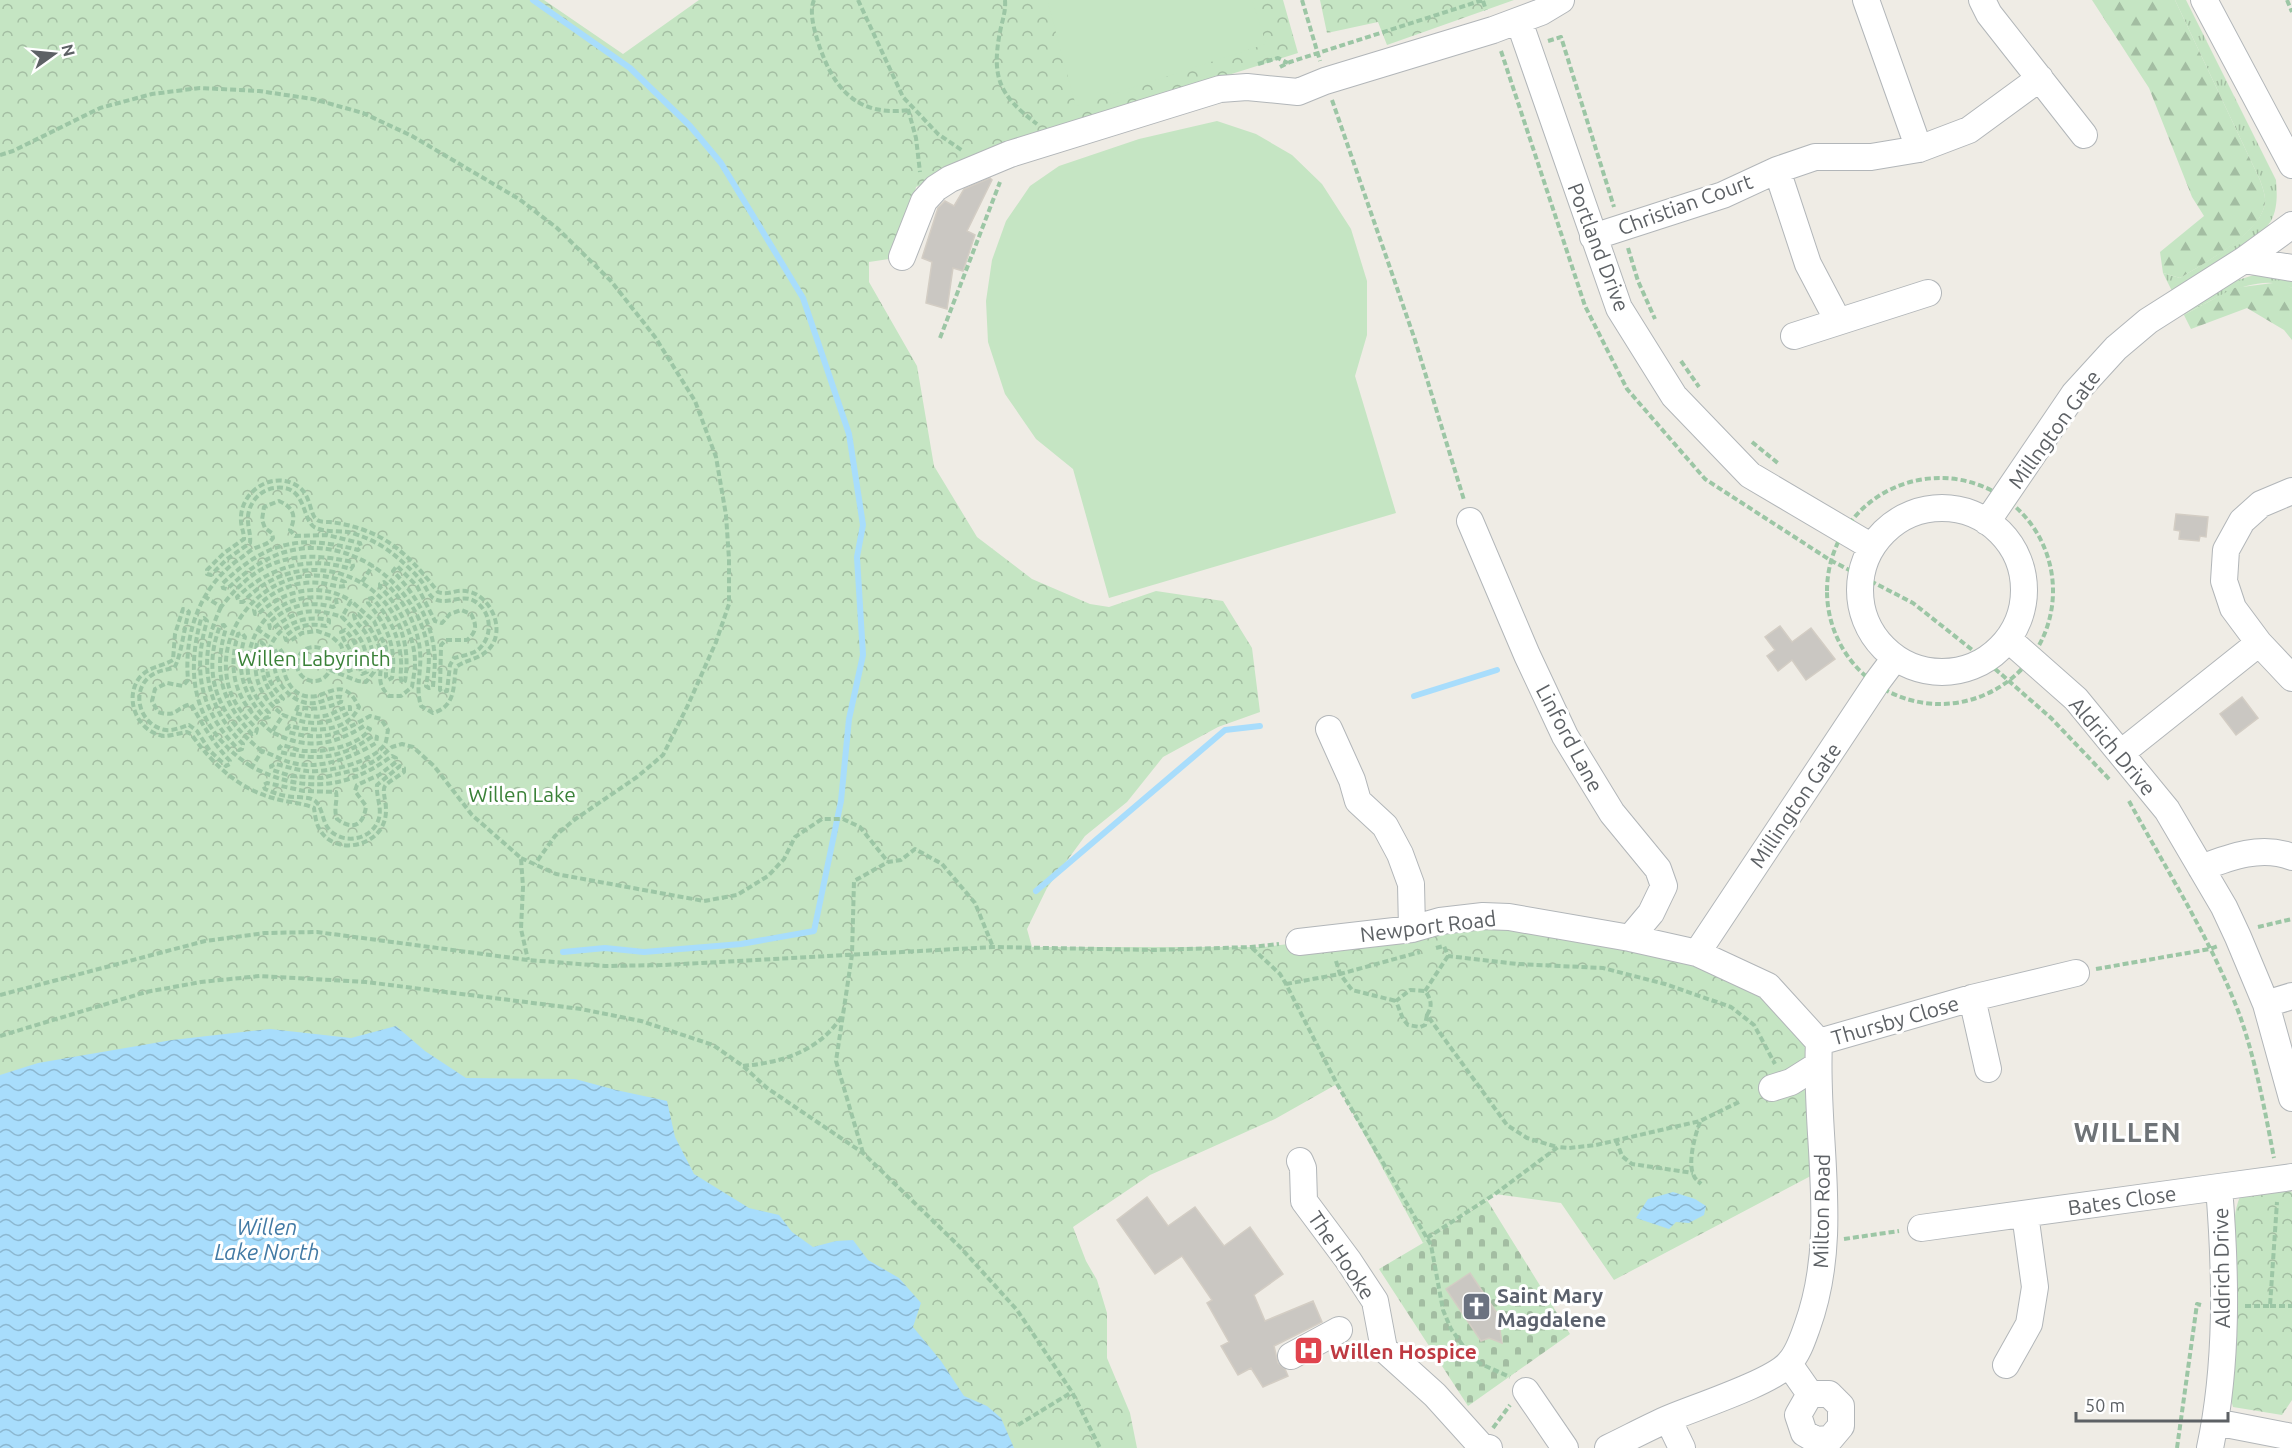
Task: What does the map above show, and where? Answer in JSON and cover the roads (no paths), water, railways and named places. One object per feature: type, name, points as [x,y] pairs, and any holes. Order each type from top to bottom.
[{"type":"street","points":[[902,257],[924,201],[936,188],[950,179],[995,170],[1058,139],[1220,88],[1247,87],[1298,92],[1325,81],[1519,21],[1561,0]]},
{"type":"street","points":[[1866,0],[1919,148]]},
{"type":"street","points":[[1982,0],[1989,14],[2084,135]]},
{"type":"street","points":[[2204,0],[2292,165]]},
{"type":"street","name":"Portland Drive","points":[[1519,21],[1619,308],[1674,396],[1750,476],[1872,547]]},
{"type":"street","name":"Christian Court","points":[[1593,237],[1723,195],[1777,170],[1815,157],[1871,157],[1919,148],[1969,130],[2040,78]]},
{"type":"street","name":"Christian Court","points":[[1777,170],[1808,264],[1838,321]]},
{"type":"street","name":"Millngton Gate","points":[[1987,522],[2074,394],[2116,348],[2155,316],[2244,260],[2292,225]]},
{"type":"street","points":[[2244,260],[2292,268]]},
{"type":"street","points":[[1794,336],[1928,293]]},
{"type":"street","points":[[2292,491],[2261,504],[2242,521],[2226,550],[2224,580],[2233,608],[2259,643],[2292,678]]},
{"type":"street","points":[[1946,508],[1968,512],[1987,522],[2004,536],[2016,555],[2022,576],[2023,598],[2019,619],[2008,639],[1985,660],[1968,668],[1949,672],[1930,672],[1912,667],[1895,658],[1878,642],[1866,622],[1860,599],[1861,575],[1872,547],[1886,530],[1904,517],[1924,510],[1946,508]]},
{"type":"street","name":"Linford Lane","points":[[1470,521],[1527,655],[1565,736],[1612,813],[1658,869],[1664,886],[1651,913],[1630,938]]},
{"type":"street","name":"Aldrich Drive","points":[[2008,639],[2076,699],[2166,810],[2224,907],[2238,937],[2266,1004],[2292,1098]]},
{"type":"street","points":[[2121,753],[2259,643]]},
{"type":"street","name":"Millington Gate","points":[[1697,953],[1895,658]]},
{"type":"street","points":[[1329,729],[1352,780],[1358,801],[1385,826],[1400,854],[1412,884],[1416,940]]},
{"type":"street","points":[[2201,868],[2258,851],[2282,853],[2292,857]]},
{"type":"street","name":"Newport Road","points":[[1299,942],[1416,940],[1440,921],[1483,916],[1509,916],[1697,953]]},
{"type":"street","points":[[1697,953],[1767,986],[1818,1054]]},
{"type":"street","name":"Thursby Close","points":[[1781,1085],[1818,1054],[1972,998],[2076,973]]},
{"type":"street","points":[[2266,1004],[2292,996]]},
{"type":"street","name":"Thursby Close","points":[[1972,998],[1988,1069]]},
{"type":"street","name":"Milton Road","points":[[1789,1364],[1803,1338],[1817,1299],[1825,1241],[1818,1054]]},
{"type":"street","name":"The Hooke","points":[[1300,1161],[1303,1168],[1304,1201],[1376,1301],[1384,1349],[1435,1395],[1483,1447]]},
{"type":"street","name":"Aldrich Drive","points":[[2210,1448],[2215,1422],[2225,1306],[2225,1267],[2219,1187],[2285,1178]]},
{"type":"street","name":"Bates Close","points":[[1921,1228],[2219,1187]]},
{"type":"street","points":[[2006,1365],[2029,1324],[2035,1287],[2025,1214]]},
{"type":"street","points":[[1291,1356],[1339,1330]]},
{"type":"street","points":[[1608,1448],[1668,1419],[1761,1381],[1789,1364],[1810,1394]]},
{"type":"street","points":[[1524,1389],[1564,1448]]},
{"type":"street","points":[[1668,1419],[1682,1448]]},
{"type":"street","points":[[2215,1422],[2292,1437]]},
{"type":"water","name":"Willen Lake North","points":[[396,1026],[425,1051],[466,1078],[575,1079],[667,1101],[675,1137],[694,1174],[749,1208],[779,1215],[792,1232],[813,1247],[836,1241],[853,1240],[868,1260],[899,1278],[921,1303],[913,1327],[941,1361],[964,1396],[987,1406],[1001,1418],[1014,1448],[0,1448],[0,1075],[38,1063],[172,1040],[270,1029],[351,1038]]},
{"type":"water","points":[[1673,1192],[1695,1199],[1706,1206],[1704,1215],[1689,1223],[1676,1222],[1669,1229],[1636,1218],[1648,1199]]},
{"type":"waterway","points":[[533,0],[630,68],[690,126],[721,163],[803,298],[849,434],[863,525],[857,557],[863,655],[849,719],[841,801],[814,931],[741,944],[644,952],[605,948],[563,952]]},
{"type":"waterway","points":[[1414,696],[1497,670]]},
{"type":"waterway","points":[[1036,891],[1225,730],[1260,726]]},
{"type":"place","name":"Saint Mary Magdalene","points":[[1476,1307]]},
{"type":"place","name":"Willen Hospice","points":[[1309,1351]]},
{"type":"district","name":"WILLEN","points":[[2128,1132]]},
{"type":"park label","name":"Willen Labyrinth","points":[[314,658]]},
{"type":"park label","name":"Willen Lake","points":[[522,794]]}]
